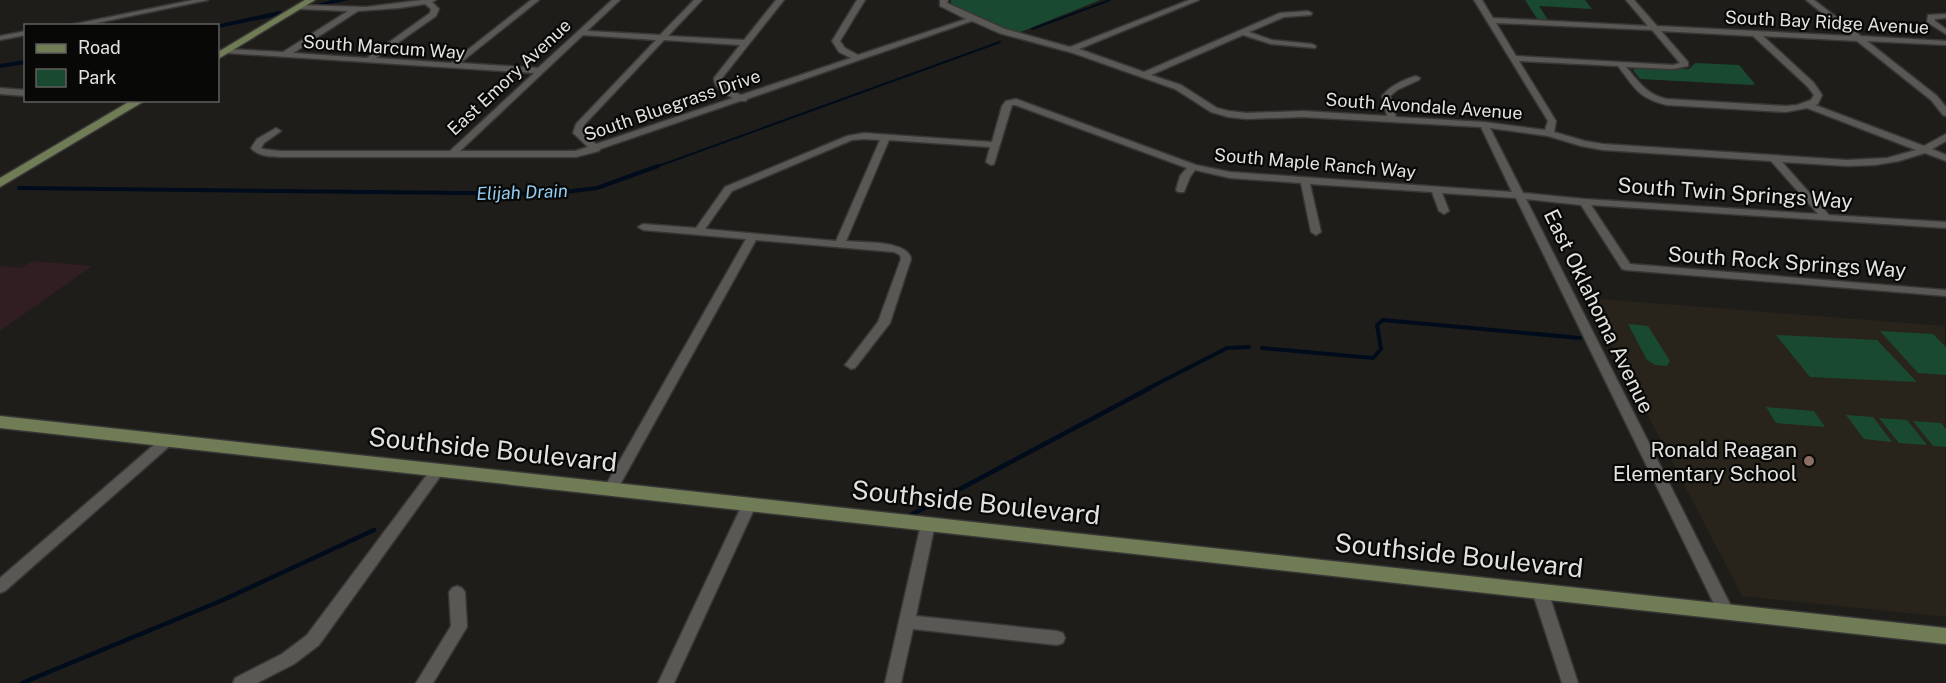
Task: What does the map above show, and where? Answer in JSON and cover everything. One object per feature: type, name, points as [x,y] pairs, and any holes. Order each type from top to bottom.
[{"type":"main road","points":[[222,53],[312,0]]},
{"type":"main road","points":[[0,183],[138,102]]},
{"type":"main road","name":"Southside Boulevard","points":[[2,424],[168,440],[1946,636]]},
{"type":"street","points":[[78,24],[204,0]]},
{"type":"street","points":[[452,66],[535,0]]},
{"type":"street","name":"East Emory Avenue","points":[[452,154],[616,0]]},
{"type":"street","points":[[596,149],[578,133],[580,124],[698,0]]},
{"type":"street","points":[[742,99],[726,91],[718,83],[718,78],[780,0]]},
{"type":"street","points":[[859,59],[842,50],[836,41],[861,0]]},
{"type":"street","name":"South Avondale Avenue","points":[[944,0],[943,4],[946,7],[972,19],[1002,31],[1070,50],[1178,87],[1214,110],[1228,114],[1247,116],[1303,114],[1484,125],[1549,133],[1584,144],[1604,147],[1847,163],[1882,162],[1925,151]]},
{"type":"street","points":[[1070,50],[1195,0]]},
{"type":"street","points":[[1478,0],[1552,122],[1549,133]]},
{"type":"street","points":[[1513,58],[1620,64],[1681,66],[1685,64],[1684,60],[1630,0]]},
{"type":"street","points":[[1801,0],[1810,0],[1934,98],[1946,113]]},
{"type":"street","points":[[300,7],[356,10],[402,7],[430,1],[435,9],[433,14],[367,61]]},
{"type":"street","points":[[284,55],[356,10]]},
{"type":"street","points":[[1144,75],[1283,15],[1308,13]]},
{"type":"street","points":[[1946,16],[1931,17],[1931,22],[1946,32]]},
{"type":"street","name":"South Bluegrass Drive","points":[[276,131],[260,141],[256,148],[260,152],[280,154],[576,154],[972,19]]},
{"type":"street","name":"South Bay Ridge Avenue","points":[[1490,20],[1946,43]]},
{"type":"street","points":[[1241,32],[1271,42],[1312,46]]},
{"type":"street","points":[[0,38],[24,33]]},
{"type":"street","points":[[580,33],[747,43]]},
{"type":"street","points":[[1620,64],[1643,93],[1653,99],[1667,102],[1786,109],[1815,102],[1818,94],[1811,85],[1755,33]]},
{"type":"street","name":"South Marcum Way","points":[[222,53],[541,71]]},
{"type":"street","points":[[1392,119],[1386,96],[1394,88],[1416,78]]},
{"type":"street","points":[[0,91],[24,93]]},
{"type":"street","name":"South Maple Ranch Way","points":[[996,145],[1009,103],[1023,103],[1193,167],[1230,175],[1522,196]]},
{"type":"street","points":[[1808,105],[1946,158]]},
{"type":"street","name":"East Oklahoma Avenue","points":[[1484,125],[1522,196],[1726,612]]},
{"type":"street","points":[[1925,151],[1946,137]]},
{"type":"street","points":[[699,231],[728,189],[850,138],[996,145],[991,162]]},
{"type":"street","points":[[840,244],[886,138]]},
{"type":"street","points":[[1774,158],[1826,217]]},
{"type":"street","points":[[1181,190],[1185,176],[1193,167]]},
{"type":"street","points":[[1305,181],[1316,232]]},
{"type":"street","points":[[1436,190],[1444,211]]},
{"type":"street","name":"South Twin Springs Way","points":[[1522,196],[1946,225]]},
{"type":"street","name":"South Rock Springs Way","points":[[1584,202],[1626,267],[1946,293]]},
{"type":"street","points":[[643,227],[897,249],[905,254],[906,259],[884,323],[851,365]]},
{"type":"street","points":[[610,490],[753,236]]},
{"type":"street","points":[[0,587],[168,440]]},
{"type":"street","points":[[241,683],[288,659],[313,640],[437,471]]},
{"type":"street","points":[[666,683],[749,505]]},
{"type":"street","points":[[893,683],[928,524]]},
{"type":"street","points":[[1540,591],[1570,683]]},
{"type":"street","points":[[424,683],[459,627],[458,592]]},
{"type":"street","points":[[907,622],[1057,638]]},
{"type":"shaded area","points":[[32,261],[92,266],[0,331],[0,266],[21,268]]},
{"type":"shaded area","name":"Ronald Reagan Elementary School","points":[[1587,298],[1945,326],[1946,617],[1742,596]]},
{"type":"green space","points":[[951,0],[1100,0],[1018,33],[951,6]]},
{"type":"green space","points":[[1525,0],[1585,0],[1592,9],[1539,6],[1548,20],[1538,20]]},
{"type":"green space","points":[[1695,63],[1739,65],[1755,84],[1640,79],[1633,70],[1637,68],[1689,69]]},
{"type":"green space","points":[[1628,324],[1648,326],[1670,361],[1667,366],[1655,365],[1647,360]]},
{"type":"green space","points":[[1880,331],[1933,334],[1946,347],[1946,375],[1918,373]]},
{"type":"green space","points":[[1776,335],[1877,340],[1917,382],[1810,377]]},
{"type":"green space","points":[[1766,407],[1814,411],[1825,427],[1776,423]]},
{"type":"green space","points":[[1846,415],[1873,417],[1892,442],[1864,439]]},
{"type":"green space","points":[[1879,418],[1907,420],[1927,445],[1899,443]]},
{"type":"green space","points":[[1913,421],[1941,423],[1946,429],[1946,447],[1933,446]]},
{"type":"waterway","points":[[321,4],[345,0]]},
{"type":"waterway","name":"Elijah Drain","points":[[1032,29],[1110,0]]},
{"type":"waterway","points":[[219,25],[279,13]]},
{"type":"waterway","name":"Elijah Drain","points":[[653,168],[1000,42]]},
{"type":"waterway","points":[[0,66],[24,62]]},
{"type":"waterway","name":"Elijah Drain","points":[[19,188],[548,194],[597,188],[658,166]]},
{"type":"waterway","points":[[1262,348],[1373,358],[1381,349],[1377,325],[1383,320],[1580,338]]},
{"type":"waterway","points":[[1147,389],[1227,348],[1249,347]]},
{"type":"waterway","points":[[909,516],[1150,388]]},
{"type":"waterway","points":[[22,683],[223,600],[374,530]]},
{"type":"place","name":"Ronald Reagan Elementary School","points":[[1809,461]]}]
